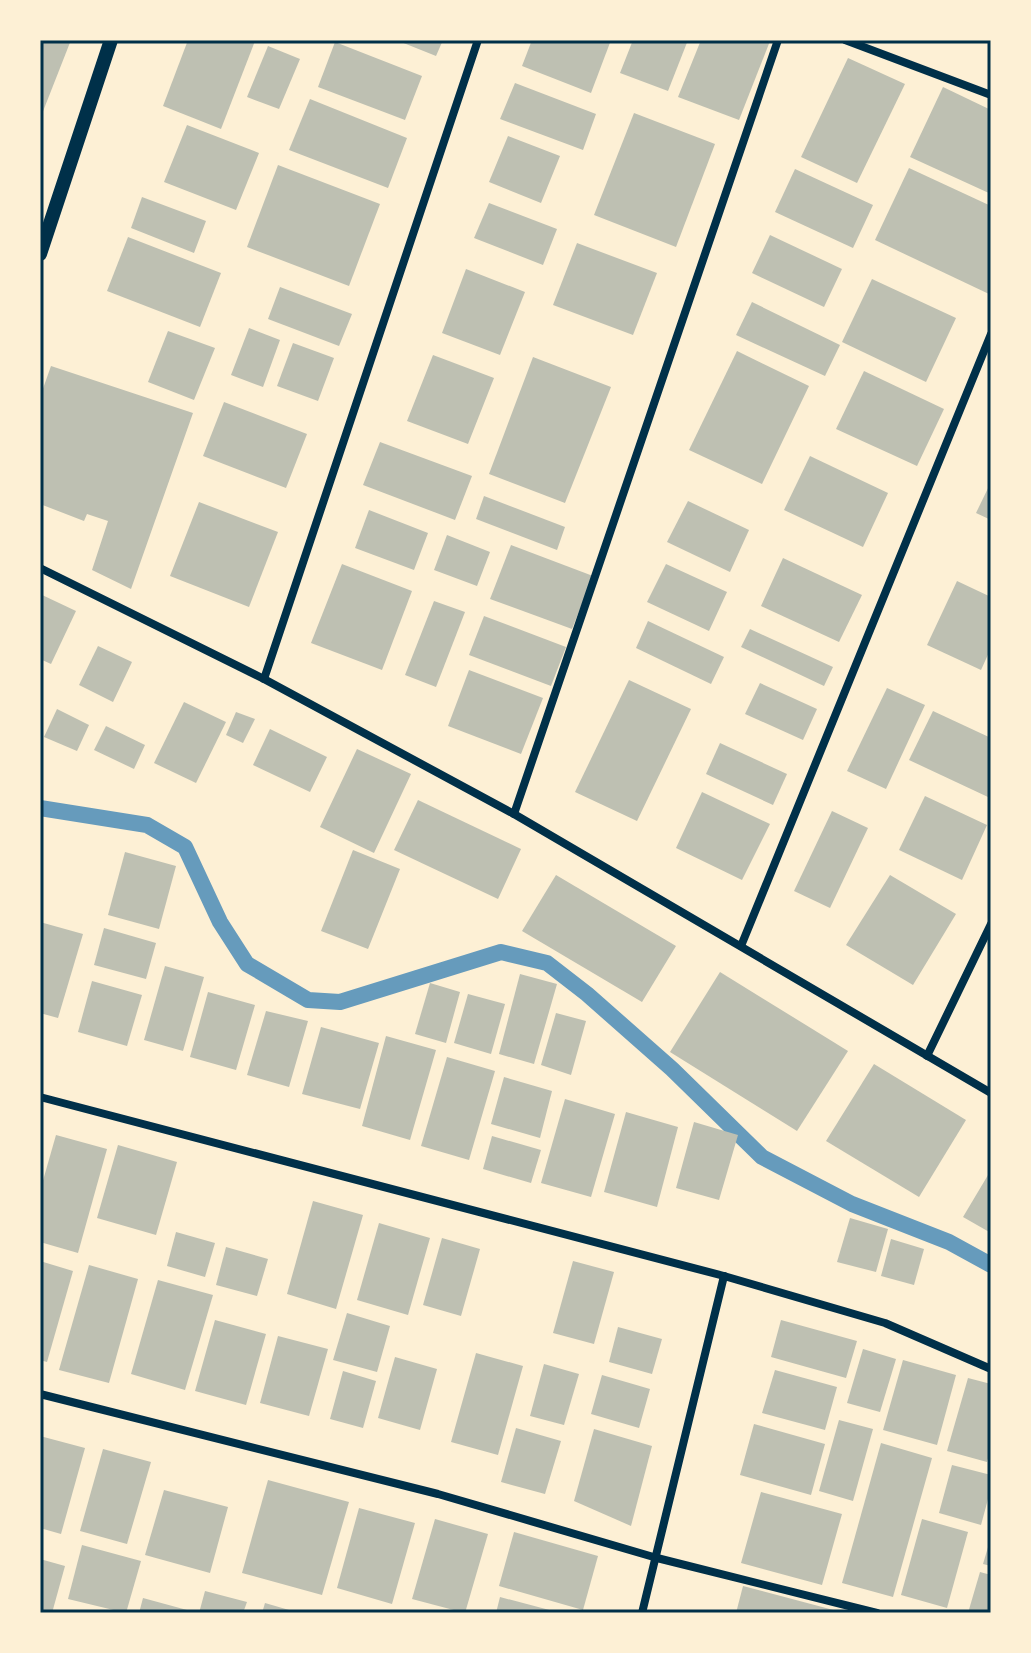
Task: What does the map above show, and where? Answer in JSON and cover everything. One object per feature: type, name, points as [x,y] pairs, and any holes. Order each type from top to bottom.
[{"type":"street","points":[[40,254],[111,40]]},
{"type":"street","points":[[264,679],[478,40]]},
{"type":"street","points":[[514,814],[778,40]]},
{"type":"street","points":[[845,40],[991,95]]},
{"type":"street","points":[[741,946],[991,334]]},
{"type":"street","points":[[40,568],[264,679],[514,814],[991,1093]]},
{"type":"street","points":[[927,1056],[991,924]]},
{"type":"street","points":[[40,1097],[724,1276],[885,1323],[991,1369]]},
{"type":"street","points":[[642,1613],[724,1276]]},
{"type":"street","points":[[40,1394],[438,1494],[657,1558],[877,1613]]},
{"type":"building","points":[[40,40],[71,40],[40,119]]},
{"type":"building","points":[[188,40],[255,41],[221,129],[163,106]]},
{"type":"building","points":[[396,40],[443,40],[436,56]]},
{"type":"building","points":[[532,40],[611,40],[591,93],[522,66]]},
{"type":"building","points":[[633,40],[688,40],[668,91],[620,73]]},
{"type":"building","points":[[701,40],[770,41],[739,120],[678,97]]},
{"type":"building","points":[[335,42],[422,76],[405,120],[318,87]]},
{"type":"building","points":[[268,46],[300,59],[279,109],[247,97]]},
{"type":"building","points":[[848,58],[905,84],[857,183],[801,157]]},
{"type":"building","points":[[515,83],[596,114],[583,150],[500,119]]},
{"type":"building","points":[[943,87],[991,110],[991,194],[910,157]]},
{"type":"building","points":[[310,99],[407,138],[388,188],[289,150]]},
{"type":"building","points":[[634,113],[715,144],[676,247],[594,215]]},
{"type":"building","points":[[187,125],[259,153],[236,210],[164,182]]},
{"type":"building","points":[[508,136],[560,156],[541,203],[489,182]]},
{"type":"building","points":[[278,165],[380,204],[349,286],[247,247]]},
{"type":"building","points":[[909,168],[991,206],[989,294],[875,240]]},
{"type":"building","points":[[795,169],[873,205],[853,248],[775,212]]},
{"type":"building","points":[[142,197],[206,221],[194,253],[131,228]]},
{"type":"building","points":[[489,203],[557,229],[543,265],[474,238]]},
{"type":"building","points":[[770,235],[842,269],[824,307],[752,273]]},
{"type":"building","points":[[128,237],[221,273],[200,327],[107,291]]},
{"type":"building","points":[[577,243],[657,273],[633,335],[553,305]]},
{"type":"building","points":[[466,269],[525,292],[500,355],[442,333]]},
{"type":"building","points":[[872,279],[956,318],[926,382],[842,342]]},
{"type":"building","points":[[280,287],[352,314],[339,346],[268,319]]},
{"type":"building","points":[[752,302],[840,345],[825,376],[736,335]]},
{"type":"building","points":[[249,328],[280,340],[263,387],[231,375]]},
{"type":"building","points":[[168,331],[215,348],[194,400],[148,382]]},
{"type":"building","points":[[293,343],[334,358],[318,401],[277,386]]},
{"type":"building","points":[[737,351],[809,386],[762,484],[689,450]]},
{"type":"building","points":[[433,355],[494,378],[468,444],[407,421]]},
{"type":"building","points":[[533,357],[611,387],[565,503],[489,474]]},
{"type":"building","points":[[51,366],[193,413],[131,589],[92,570],[108,521],[87,514],[84,521],[40,504],[40,397]]},
{"type":"building","points":[[864,371],[944,409],[917,466],[836,429]]},
{"type":"building","points":[[224,402],[307,434],[286,488],[203,456]]},
{"type":"building","points":[[380,442],[472,476],[455,520],[363,485]]},
{"type":"building","points":[[810,456],[888,493],[863,547],[784,510]]},
{"type":"building","points":[[991,482],[991,520],[976,513]]},
{"type":"building","points":[[484,496],[565,527],[557,550],[476,519]]},
{"type":"building","points":[[688,501],[749,530],[730,572],[667,542]]},
{"type":"building","points":[[199,502],[278,532],[249,607],[170,576]]},
{"type":"building","points":[[369,510],[428,533],[414,570],[355,548]]},
{"type":"building","points":[[447,535],[490,552],[477,586],[434,570]]},
{"type":"building","points":[[511,545],[593,576],[572,629],[490,599]]},
{"type":"building","points":[[783,558],[862,595],[839,642],[761,606]]},
{"type":"building","points":[[342,564],[412,591],[382,670],[311,643]]},
{"type":"building","points":[[666,564],[727,592],[709,631],[647,602]]},
{"type":"building","points":[[957,581],[991,597],[991,648],[981,670],[927,645]]},
{"type":"building","points":[[40,594],[76,611],[51,664],[40,659]]},
{"type":"building","points":[[434,601],[465,612],[436,687],[405,675]]},
{"type":"building","points":[[484,616],[566,647],[551,686],[469,655]]},
{"type":"building","points":[[648,621],[724,657],[711,684],[636,648]]},
{"type":"building","points":[[750,629],[833,667],[824,686],[741,647]]},
{"type":"building","points":[[98,646],[132,662],[113,702],[79,685]]},
{"type":"building","points":[[469,670],[543,698],[521,754],[448,726]]},
{"type":"building","points":[[629,680],[691,709],[637,821],[575,792]]},
{"type":"building","points":[[760,683],[817,709],[803,740],[745,714]]},
{"type":"building","points":[[887,688],[925,705],[886,789],[847,771]]},
{"type":"building","points":[[184,702],[226,722],[196,783],[154,763]]},
{"type":"building","points":[[57,709],[89,725],[77,751],[44,737]]},
{"type":"building","points":[[933,711],[991,738],[991,791],[988,797],[909,760]]},
{"type":"building","points":[[236,712],[255,719],[243,743],[226,735]]},
{"type":"building","points":[[106,726],[145,745],[134,769],[94,750]]},
{"type":"building","points":[[270,729],[327,757],[310,792],[253,765]]},
{"type":"building","points":[[720,743],[787,774],[773,805],[706,774]]},
{"type":"building","points":[[357,749],[411,774],[374,853],[320,827]]},
{"type":"building","points":[[702,792],[770,824],[742,880],[676,848]]},
{"type":"building","points":[[925,796],[987,825],[962,880],[899,850]]},
{"type":"building","points":[[418,800],[521,849],[498,899],[394,850]]},
{"type":"building","points":[[832,811],[868,828],[830,908],[794,891]]},
{"type":"building","points":[[353,850],[400,869],[368,949],[321,931]]},
{"type":"building","points":[[125,852],[176,866],[159,929],[108,915]]},
{"type":"building","points":[[556,875],[676,946],[642,1002],[522,931]]},
{"type":"building","points":[[890,875],[956,914],[913,985],[846,945]]},
{"type":"building","points":[[40,922],[83,934],[58,1018],[40,1013]]},
{"type":"building","points":[[104,928],[156,943],[146,979],[94,965]]},
{"type":"building","points":[[165,966],[204,977],[183,1051],[144,1040]]},
{"type":"building","points":[[720,972],[848,1051],[797,1131],[670,1052]]},
{"type":"building","points":[[520,974],[557,984],[534,1064],[499,1054]]},
{"type":"building","points":[[92,981],[142,995],[127,1046],[78,1032]]},
{"type":"building","points":[[430,983],[460,992],[446,1043],[415,1034]]},
{"type":"building","points":[[208,992],[255,1005],[236,1070],[190,1057]]},
{"type":"building","points":[[468,994],[505,1004],[491,1054],[454,1043]]},
{"type":"building","points":[[266,1011],[308,1021],[289,1087],[247,1075]]},
{"type":"building","points":[[556,1013],[586,1021],[571,1075],[541,1065]]},
{"type":"building","points":[[321,1027],[379,1043],[360,1109],[302,1094]]},
{"type":"building","points":[[386,1036],[436,1050],[410,1140],[362,1126]]},
{"type":"building","points":[[447,1057],[495,1071],[469,1160],[421,1146]]},
{"type":"building","points":[[874,1064],[966,1120],[919,1197],[826,1141]]},
{"type":"building","points":[[504,1077],[552,1091],[540,1138],[491,1124]]},
{"type":"building","points":[[565,1099],[615,1114],[591,1197],[541,1183]]},
{"type":"building","points":[[626,1112],[678,1127],[657,1207],[604,1192]]},
{"type":"building","points":[[694,1122],[738,1135],[719,1200],[676,1188]]},
{"type":"building","points":[[56,1135],[107,1149],[78,1253],[40,1242],[40,1191]]},
{"type":"building","points":[[492,1136],[541,1150],[531,1183],[483,1169]]},
{"type":"building","points":[[118,1145],[177,1162],[156,1235],[97,1218]]},
{"type":"building","points":[[991,1170],[991,1233],[963,1217]]},
{"type":"building","points":[[313,1201],[363,1215],[336,1309],[287,1294]]},
{"type":"building","points":[[850,1218],[888,1229],[876,1272],[837,1262]]},
{"type":"building","points":[[379,1223],[430,1238],[408,1315],[357,1300]]},
{"type":"building","points":[[176,1232],[215,1243],[205,1277],[167,1266]]},
{"type":"building","points":[[442,1238],[480,1249],[461,1316],[423,1305]]},
{"type":"building","points":[[891,1239],[924,1249],[914,1285],[881,1276]]},
{"type":"building","points":[[226,1247],[268,1259],[257,1296],[216,1285]]},
{"type":"building","points":[[40,1261],[73,1271],[47,1362],[40,1360]]},
{"type":"building","points":[[573,1261],[614,1272],[594,1344],[553,1333]]},
{"type":"building","points":[[89,1265],[138,1279],[109,1383],[59,1370]]},
{"type":"building","points":[[158,1280],[213,1295],[185,1390],[131,1374]]},
{"type":"building","points":[[347,1313],[390,1326],[377,1372],[333,1360]]},
{"type":"building","points":[[215,1320],[266,1334],[246,1405],[195,1391]]},
{"type":"building","points":[[781,1320],[857,1341],[846,1378],[771,1357]]},
{"type":"building","points":[[618,1327],[662,1339],[652,1374],[609,1362]]},
{"type":"building","points":[[278,1336],[328,1349],[309,1416],[260,1403]]},
{"type":"building","points":[[863,1349],[896,1359],[880,1412],[847,1403]]},
{"type":"building","points":[[476,1353],[523,1366],[498,1455],[451,1442]]},
{"type":"building","points":[[395,1357],[437,1369],[420,1430],[378,1418]]},
{"type":"building","points":[[903,1360],[956,1375],[937,1445],[883,1430]]},
{"type":"building","points":[[544,1364],[579,1374],[564,1425],[530,1416]]},
{"type":"building","points":[[775,1370],[837,1387],[825,1430],[762,1413]]},
{"type":"building","points":[[343,1371],[376,1381],[363,1428],[330,1419]]},
{"type":"building","points":[[602,1375],[650,1389],[639,1428],[591,1414]]},
{"type":"building","points":[[968,1378],[991,1384],[991,1448],[987,1462],[947,1451]]},
{"type":"building","points":[[839,1420],[873,1429],[853,1501],[819,1491]]},
{"type":"building","points":[[754,1424],[825,1444],[811,1495],[740,1475]]},
{"type":"building","points":[[516,1428],[561,1441],[545,1494],[501,1482]]},
{"type":"building","points":[[594,1429],[652,1446],[631,1526],[574,1501]]},
{"type":"building","points":[[40,1436],[85,1448],[61,1534],[40,1528]]},
{"type":"building","points":[[881,1443],[932,1458],[893,1597],[842,1583]]},
{"type":"building","points":[[103,1449],[151,1462],[127,1544],[80,1531]]},
{"type":"building","points":[[952,1465],[991,1475],[991,1488],[981,1525],[939,1513]]},
{"type":"building","points":[[268,1480],[349,1502],[322,1595],[242,1573]]},
{"type":"building","points":[[164,1490],[228,1507],[210,1573],[145,1555]]},
{"type":"building","points":[[761,1492],[842,1514],[822,1585],[741,1563]]},
{"type":"building","points":[[359,1508],[415,1523],[392,1604],[337,1588]]},
{"type":"building","points":[[435,1519],[488,1534],[465,1613],[412,1599]]},
{"type":"building","points":[[922,1519],[968,1532],[947,1608],[901,1595]]},
{"type":"building","points":[[514,1532],[598,1556],[583,1610],[499,1586]]},
{"type":"building","points":[[991,1537],[991,1566],[983,1564]]},
{"type":"building","points":[[82,1545],[141,1561],[126,1613],[68,1599]]},
{"type":"building","points":[[40,1559],[65,1566],[52,1613],[40,1612]]},
{"type":"building","points":[[980,1572],[991,1575],[991,1613],[968,1613]]},
{"type":"building","points":[[743,1586],[841,1612],[841,1613],[736,1613]]},
{"type":"building","points":[[205,1591],[247,1602],[243,1613],[199,1613]]},
{"type":"building","points":[[500,1597],[557,1612],[557,1613],[496,1613]]},
{"type":"building","points":[[143,1598],[187,1610],[186,1613],[139,1613]]},
{"type":"building","points":[[265,1603],[296,1612],[296,1613],[262,1613]]},
{"type":"waterway","points":[[40,808],[147,825],[185,847],[220,922],[247,964],[308,1000],[340,1002],[501,952],[547,963],[672,1069],[762,1157],[852,1204],[949,1242],[991,1265]]}]
